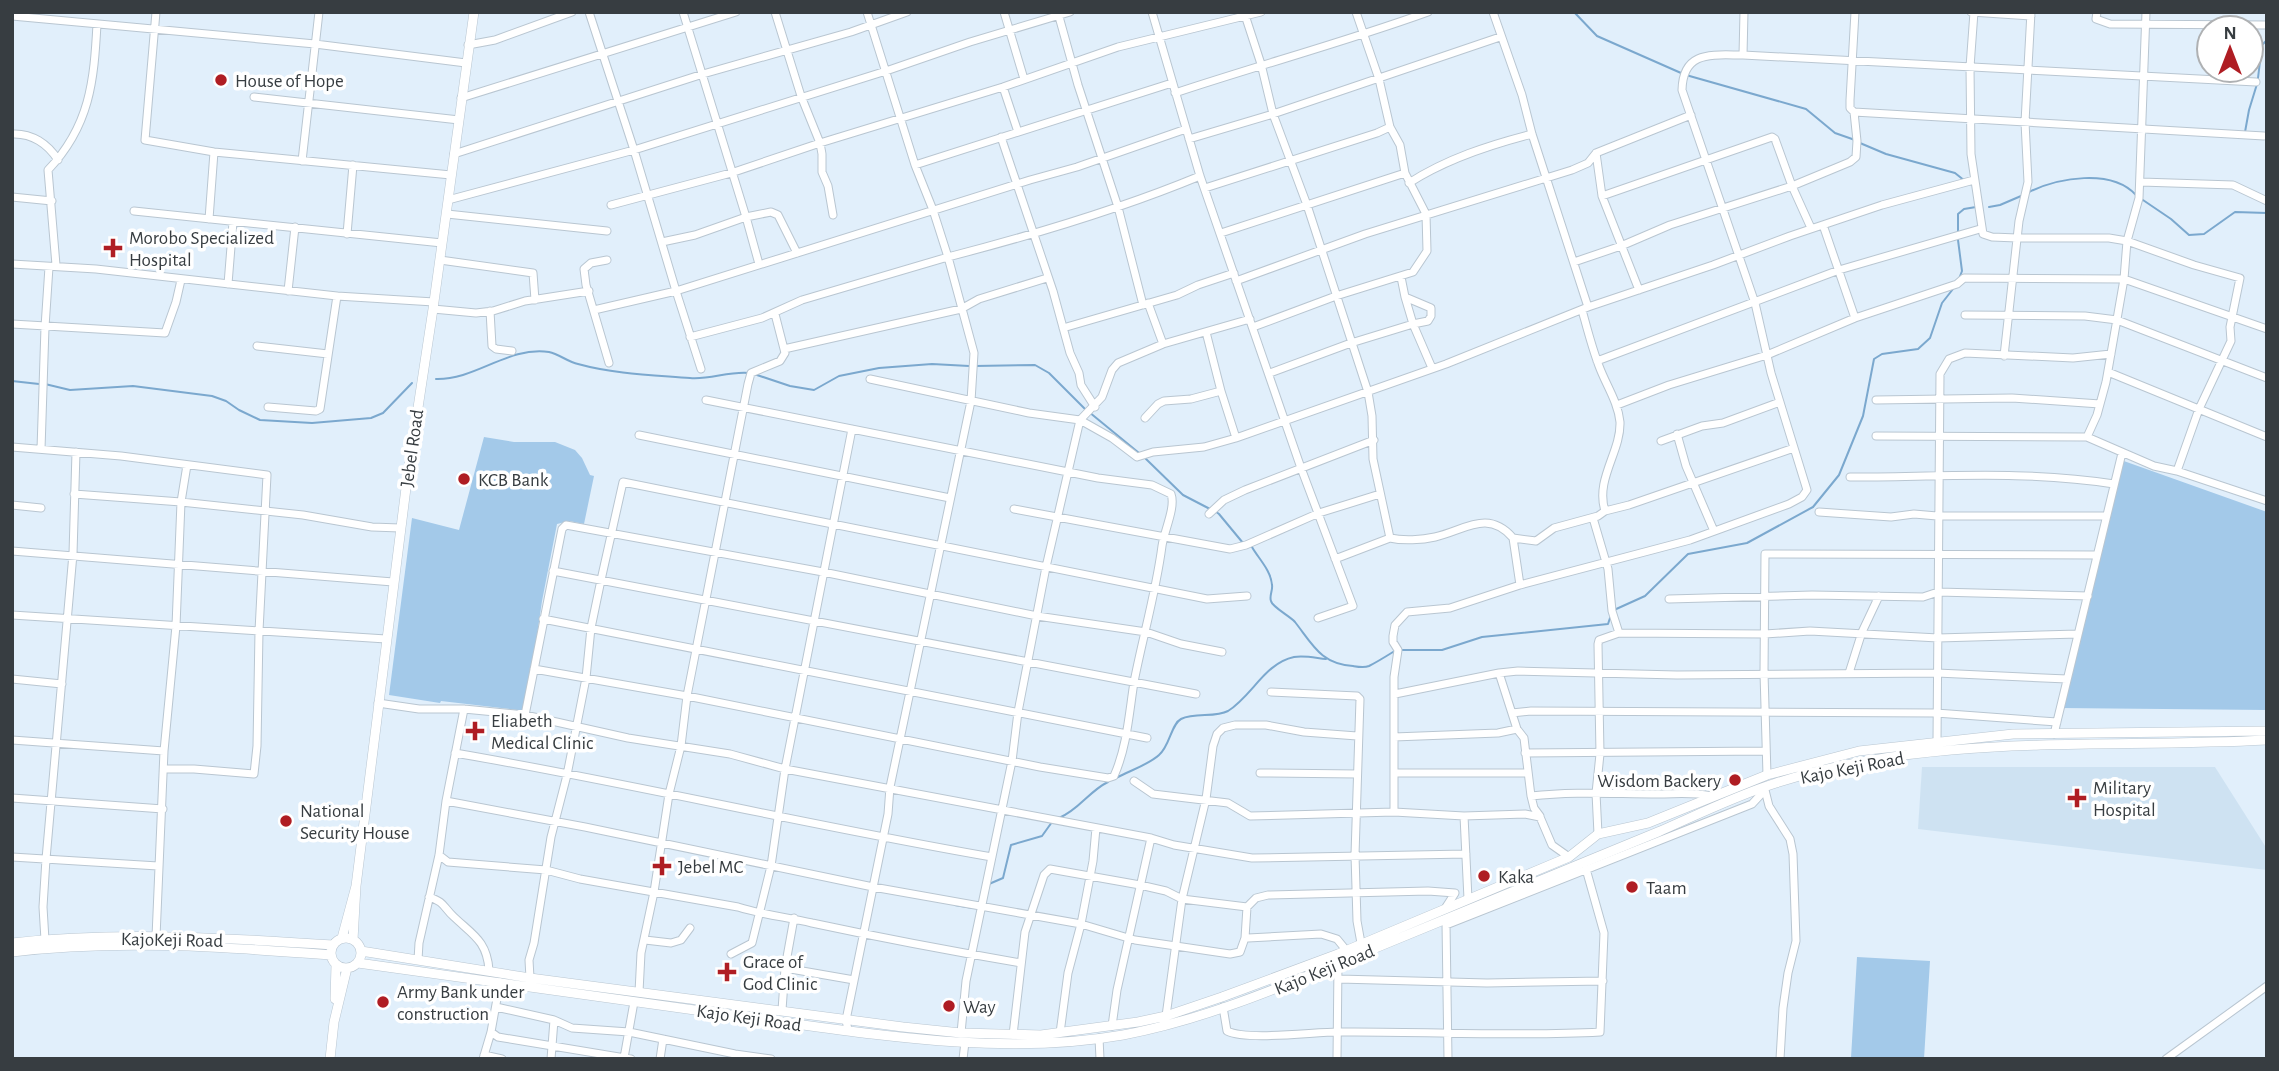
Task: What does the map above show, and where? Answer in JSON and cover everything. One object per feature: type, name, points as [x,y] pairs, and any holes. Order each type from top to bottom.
[{"type":"main road","name":"Jebel Road","points":[[353,940],[356,886],[400,528],[474,12]]},
{"type":"main road","name":"Kajo Keji Road","points":[[963,1038],[1059,1033],[1223,1007],[1446,922],[1735,798],[1775,783],[1853,764],[2054,734],[2267,731]]},
{"type":"main road","name":"Kajo Keji Road","points":[[358,962],[634,1002],[963,1038],[1061,1042],[1099,1038],[1126,1034],[1204,1008],[1346,950],[1569,857],[1598,834],[1648,824],[1767,775],[1859,751],[1937,741],[2015,739],[2209,743],[2267,740]]},
{"type":"main road","name":"Jebel Road","points":[[342,938],[356,886]]},
{"type":"main road","name":"KajoKeji Road","points":[[12,943],[156,937],[333,945]]},
{"type":"main road","points":[[330,1059],[336,965],[331,955],[333,945],[342,938],[353,940],[361,951],[358,962],[346,968],[336,965]]},
{"type":"main road","name":"KajoKeji Road","points":[[12,952],[112,945],[247,949],[331,955]]},
{"type":"main road","name":"Kajo Keji Road","points":[[361,951],[530,978],[782,1010],[847,1025]]},
{"type":"main road","points":[[334,1022],[346,968]]},
{"type":"street","points":[[156,12],[145,141],[214,152],[451,175]]},
{"type":"street","points":[[302,160],[319,12]]},
{"type":"street","points":[[468,45],[495,40],[572,12]]},
{"type":"street","points":[[589,12],[701,369]]},
{"type":"street","points":[[683,12],[759,264]]},
{"type":"street","points":[[461,98],[737,12]]},
{"type":"street","points":[[775,12],[801,96],[820,143],[822,172],[828,186],[833,215]]},
{"type":"street","points":[[847,1025],[854,980],[871,908],[890,788],[971,401],[974,353],[948,257],[915,165],[867,12]]},
{"type":"street","points":[[454,154],[907,12]]},
{"type":"street","points":[[1004,12],[1024,79]]},
{"type":"street","points":[[448,200],[634,150],[1070,12]]},
{"type":"street","points":[[1152,12],[1200,176],[1301,468],[1353,606],[1318,618]]},
{"type":"street","points":[[611,205],[731,173],[1158,36],[1261,12]]},
{"type":"street","points":[[963,1059],[972,955],[1003,810],[1018,712],[1046,567],[1080,421],[1102,397],[1112,370],[1118,363],[1163,344],[1252,323],[1401,277],[1418,268],[1427,251],[1426,214],[1405,173],[1400,145],[1390,127],[1379,79],[1356,12]]},
{"type":"street","points":[[1175,93],[1261,64],[1363,36],[1428,12]]},
{"type":"street","points":[[1493,12],[1574,261],[1597,361],[1617,405],[1620,424],[1605,477],[1605,511]]},
{"type":"street","points":[[1743,55],[1744,12]]},
{"type":"street","points":[[1855,12],[1850,100],[1850,108],[1854,111],[2264,136]]},
{"type":"street","points":[[2004,356],[2017,238],[2028,182],[2025,122],[2031,14],[1973,12],[1970,67],[1971,154],[1980,229],[1988,236],[2017,238],[2109,239],[2127,241],[2240,278],[2231,341],[2199,409],[2176,471]]},
{"type":"street","points":[[2097,12],[2096,19],[2102,23],[2267,25]]},
{"type":"street","points":[[2087,437],[2100,404],[2108,372],[2124,279],[2127,241],[2139,198],[2146,12]]},
{"type":"street","points":[[1058,14],[1147,305],[1163,344]]},
{"type":"street","points":[[1244,15],[1261,64],[1273,114],[1307,205],[1368,392],[1374,440],[1373,459],[1390,538]]},
{"type":"street","points":[[12,16],[48,16],[97,24],[315,44],[466,63]]},
{"type":"street","points":[[41,449],[45,327],[53,266],[52,201],[48,170],[58,160],[85,115],[94,78],[97,24]]},
{"type":"street","points":[[1189,139],[1273,114],[1500,37]]},
{"type":"street","points":[[1394,812],[1398,650],[1394,636],[1395,625],[1401,617],[1408,612],[1450,608],[1520,585],[1714,531],[1790,504],[1805,494],[1805,483],[1780,402],[1755,303],[1682,90],[1683,74],[1689,64],[1699,57],[1743,55],[2195,79]]},
{"type":"street","points":[[915,165],[1172,83]]},
{"type":"street","points":[[1003,87],[1018,132]]},
{"type":"street","points":[[254,97],[459,120]]},
{"type":"street","points":[[1574,261],[1621,246],[1670,225],[1792,186],[1850,162],[1856,158],[1854,111]]},
{"type":"street","points":[[1063,328],[1147,305],[1198,285],[1235,277],[1546,178],[1588,163],[1596,153],[1691,116]]},
{"type":"street","points":[[1205,188],[1390,127]]},
{"type":"street","points":[[594,310],[676,291],[1102,158],[1186,129]]},
{"type":"street","points":[[12,134],[26,134],[50,147],[58,160]]},
{"type":"street","points":[[1409,183],[1428,171],[1492,145],[1532,134]]},
{"type":"street","points":[[1001,137],[1082,389],[1095,407]]},
{"type":"street","points":[[1602,196],[1774,137],[1811,228]]},
{"type":"street","points":[[209,219],[214,152]]},
{"type":"street","points":[[1596,153],[1602,196],[1639,290]]},
{"type":"street","points":[[346,234],[354,165]]},
{"type":"street","points":[[1221,233],[1405,173]]},
{"type":"street","points":[[690,337],[775,314],[802,300],[1118,208],[1200,176]]},
{"type":"street","points":[[870,379],[1080,421],[1112,438],[1137,457],[1204,447],[1368,392],[1585,308],[1811,228],[1974,180]]},
{"type":"street","points":[[2141,182],[2233,186],[2267,201]]},
{"type":"street","points":[[12,197],[52,201]]},
{"type":"street","points":[[134,211],[442,243]]},
{"type":"street","points":[[662,242],[695,235],[746,216],[771,212],[778,215],[797,253]]},
{"type":"street","points":[[447,214],[607,231]]},
{"type":"street","points":[[228,284],[233,222]]},
{"type":"street","points":[[1823,225],[1855,318]]},
{"type":"street","points":[[288,291],[295,228]]},
{"type":"street","points":[[1597,361],[1839,270],[1980,229]]},
{"type":"street","points":[[440,260],[533,272],[536,300]]},
{"type":"street","points":[[607,260],[591,263],[584,269],[609,363]]},
{"type":"street","points":[[12,264],[434,305],[476,313],[589,291]]},
{"type":"street","points":[[1401,277],[1413,324],[1432,368]]},
{"type":"street","points":[[784,349],[961,309],[979,299],[1047,278]]},
{"type":"street","points":[[1617,405],[1669,385],[1767,355],[1855,318],[1957,284],[1964,278],[2124,279],[2267,329]]},
{"type":"street","points":[[12,324],[165,333],[181,280]]},
{"type":"street","points":[[268,407],[316,411],[320,409],[337,296]]},
{"type":"street","points":[[1270,373],[1351,343],[1428,321],[1432,316],[1431,308],[1405,297]]},
{"type":"street","points":[[1147,305],[1166,304]]},
{"type":"street","points":[[490,311],[492,346],[512,351]]},
{"type":"street","points":[[639,992],[641,953],[663,844],[669,794],[681,746],[687,696],[751,373],[783,359],[784,349],[775,314]]},
{"type":"street","points":[[1965,315],[2085,316],[2117,320],[2267,378]]},
{"type":"street","points":[[1206,332],[1236,438]]},
{"type":"street","points":[[257,346],[328,354]]},
{"type":"street","points":[[1937,741],[1940,374],[1949,359],[1965,353],[2073,358],[2111,354]]},
{"type":"street","points":[[2108,372],[2267,437]]},
{"type":"street","points":[[1145,418],[1164,401],[1191,399],[1221,391]]},
{"type":"street","points":[[1876,400],[2012,398],[2100,404]]},
{"type":"street","points":[[534,669],[687,696],[1012,761],[1111,778],[1116,774],[1127,734],[1134,683],[1156,589],[1163,538],[1172,508],[1171,494],[1152,485],[706,400]]},
{"type":"street","points":[[1661,441],[1702,426],[1723,423],[1780,402]]},
{"type":"street","points":[[731,954],[752,943],[771,866],[803,670],[852,429]]},
{"type":"street","points":[[1677,434],[1693,482],[1714,531]]},
{"type":"street","points":[[639,435],[950,498]]},
{"type":"street","points":[[1876,436],[2087,437],[2154,466],[2267,501]]},
{"type":"street","points":[[1210,512],[1224,500],[1245,490],[1374,440]]},
{"type":"street","points":[[12,447],[267,475],[259,631],[258,733],[254,774],[164,769]]},
{"type":"street","points":[[1513,538],[1536,541],[1554,528],[1593,518],[1605,511],[1794,448]]},
{"type":"street","points":[[45,940],[43,907],[46,859],[73,554],[76,452]]},
{"type":"street","points":[[2054,734],[2122,453]]},
{"type":"street","points":[[156,937],[164,751],[176,626],[181,502],[187,465]]},
{"type":"street","points":[[1850,477],[2072,477],[2114,484]]},
{"type":"street","points":[[530,978],[528,960],[534,943],[546,870],[586,678],[591,628],[610,533],[620,490],[625,481],[726,504],[1213,600],[1247,597]]},
{"type":"street","points":[[74,494],[181,502],[303,515],[372,527],[400,528]]},
{"type":"street","points":[[1014,509],[1225,549],[1237,548],[1319,513],[1380,494]]},
{"type":"street","points":[[12,505],[41,508]]},
{"type":"street","points":[[1819,512],[1891,517],[1914,514],[2106,516]]},
{"type":"street","points":[[1593,518],[1607,562],[1612,611],[1619,633]]},
{"type":"street","points":[[1335,559],[1390,538],[1434,538],[1467,526],[1488,523],[1503,526],[1513,538],[1520,585]]},
{"type":"street","points":[[525,715],[564,526],[571,525],[823,572],[1037,616],[1146,632],[1181,644],[1222,652]]},
{"type":"street","points":[[12,551],[393,582]]},
{"type":"street","points":[[1767,775],[1764,673],[1766,554],[2097,555]]},
{"type":"street","points":[[553,572],[1196,694]]},
{"type":"street","points":[[1669,599],[1765,596],[1923,597],[1938,592],[2088,596]]},
{"type":"street","points":[[1849,673],[1862,632],[1879,596]]},
{"type":"street","points":[[12,615],[386,639]]},
{"type":"street","points":[[543,619],[1147,738]]},
{"type":"street","points":[[1598,834],[1598,642],[1619,633],[1765,634],[1810,631],[1938,638],[2078,635]]},
{"type":"street","points":[[1395,694],[1499,673],[1937,673],[2067,679]]},
{"type":"street","points":[[1499,673],[1517,729],[1524,738],[1534,808],[1552,845],[1569,857]]},
{"type":"street","points":[[12,679],[62,684]]},
{"type":"street","points":[[1271,692],[1359,697],[1354,855],[1361,943]]},
{"type":"street","points":[[378,703],[419,709],[464,709],[525,715],[575,727],[730,754],[785,769],[1252,858],[1466,854]]},
{"type":"street","points":[[418,960],[464,709]]},
{"type":"street","points":[[1512,713],[1936,713],[2057,722]]},
{"type":"street","points":[[1166,1016],[1182,899],[1206,799],[1213,746],[1223,728],[1235,725],[1266,725],[1304,732],[1357,736]]},
{"type":"street","points":[[1394,737],[1498,733],[1517,729]]},
{"type":"street","points":[[12,740],[164,751]]},
{"type":"street","points":[[1525,753],[1766,751]]},
{"type":"street","points":[[455,753],[882,838],[992,857]]},
{"type":"street","points":[[1260,773],[1357,774]]},
{"type":"street","points":[[1394,773],[1527,773]]},
{"type":"street","points":[[1134,781],[1153,794],[1206,799],[1233,805],[1250,816],[1394,812],[1464,816],[1525,814],[1540,817]]},
{"type":"street","points":[[1448,1059],[1446,922],[1551,885],[1752,804],[1765,790],[1769,806],[1790,839],[1793,854],[1796,941],[1783,1008],[1780,1059]]},
{"type":"street","points":[[1531,796],[1570,792],[1694,792],[1713,796]]},
{"type":"street","points":[[12,798],[163,809]]},
{"type":"street","points":[[446,801],[873,887],[1081,924],[1135,940],[1230,954],[1242,950],[1247,907],[1256,898],[1263,896],[1428,891],[1455,894],[1446,907]]},
{"type":"street","points":[[1464,816],[1468,900]]},
{"type":"street","points":[[1059,1033],[1068,973],[1093,861],[1096,828]]},
{"type":"street","points":[[1112,1026],[1151,838]]},
{"type":"street","points":[[439,855],[453,863],[546,870],[580,879],[1021,963]]},
{"type":"street","points":[[12,857],[158,866]]},
{"type":"street","points":[[1223,1007],[1228,1032],[1268,1035],[1338,1032],[1600,1032],[1604,933],[1586,869]]},
{"type":"street","points":[[1013,1035],[1025,932],[1048,870],[1077,872],[1140,885],[1166,891],[1182,899],[1247,907]]},
{"type":"street","points":[[429,897],[442,902],[450,914],[472,932],[488,957],[489,970]]},
{"type":"street","points":[[782,1010],[785,968],[794,918]]},
{"type":"street","points":[[645,940],[671,943],[681,940],[690,928]]},
{"type":"street","points":[[1245,938],[1321,934],[1337,939],[1346,950]]},
{"type":"street","points":[[1337,1059],[1338,964]]},
{"type":"street","points":[[785,968],[854,980]]},
{"type":"street","points":[[1339,979],[1487,983],[1603,981]]},
{"type":"street","points":[[500,982],[491,1032],[483,1057],[502,1059]]},
{"type":"street","points":[[2166,1059],[2267,986]]},
{"type":"street","points":[[491,1032],[498,1037],[626,1058],[634,1002]]},
{"type":"street","points":[[496,1007],[554,1020],[572,1028],[629,1032],[771,1059]]},
{"type":"street","points":[[551,1059],[554,1020]]},
{"type":"street","points":[[1099,1038],[1100,1059]]},
{"type":"street","points":[[660,1059],[663,1039]]},
{"type":"shaded area","points":[[484,437],[514,442],[555,442],[575,450],[590,475],[594,476],[584,524],[569,521],[557,524],[542,601],[526,711],[389,695],[412,518],[459,530]]},
{"type":"shaded area","points":[[2121,460],[2267,512],[2267,710],[2060,708]]},
{"type":"shaded area","name":"Military Hospital","points":[[1922,767],[2215,767],[2267,849],[2267,870],[1918,829]]},
{"type":"shaded area","points":[[1857,957],[1930,961],[1924,1059],[1851,1058]]},
{"type":"waterway","points":[[1574,12],[1597,36],[1681,73]]},
{"type":"waterway","points":[[1686,75],[1806,109],[1835,133],[1855,140]]},
{"type":"waterway","points":[[2245,132],[2257,84]]},
{"type":"waterway","points":[[1860,143],[1886,154],[1955,173],[1965,181]]},
{"type":"waterway","points":[[2029,192],[2054,183],[2099,178],[2113,181],[2136,195]]},
{"type":"waterway","points":[[1989,207],[2021,196]]},
{"type":"waterway","points":[[2140,198],[2189,235],[2204,234],[2235,212],[2267,213]]},
{"type":"waterway","points":[[1958,234],[1958,214],[1964,209],[1976,207]]},
{"type":"waterway","points":[[1958,240],[1962,271],[1959,279]]},
{"type":"waterway","points":[[1614,610],[1645,596],[1688,554],[1747,543],[1813,507],[1839,475],[1863,416],[1874,359],[1882,354],[1918,349],[1930,338],[1942,303],[1953,289]]},
{"type":"waterway","points":[[436,379],[451,378],[534,351],[553,353],[574,363],[634,374],[697,378],[749,373]]},
{"type":"waterway","points":[[754,374],[790,386],[814,390],[839,376],[879,368],[932,364],[969,366]]},
{"type":"waterway","points":[[975,366],[1035,365],[1049,373],[1085,409]]},
{"type":"waterway","points":[[12,381],[39,384]]},
{"type":"waterway","points":[[45,384],[70,390],[133,386],[212,396],[260,420],[312,423],[371,418],[383,413],[412,383]]},
{"type":"waterway","points":[[1089,412],[1139,453]]},
{"type":"waterway","points":[[1146,459],[1183,495],[1210,509]]},
{"type":"waterway","points":[[1215,511],[1243,543]]},
{"type":"waterway","points":[[1252,547],[1269,574],[1272,603],[1295,622],[1325,657],[1333,662],[1363,667],[1393,652]]},
{"type":"waterway","points":[[1402,650],[1442,650],[1482,637],[1608,624],[1610,618]]},
{"type":"waterway","points":[[1116,778],[1155,759],[1163,751],[1175,725],[1181,719],[1228,711],[1284,660],[1302,656],[1326,659]]},
{"type":"waterway","points":[[1059,818],[1108,782]]},
{"type":"waterway","points":[[989,884],[1003,878],[1011,845],[1042,836],[1052,822]]},
{"type":"waterway","points":[[955,905],[973,908]]},
{"type":"place","name":"House of Hope","points":[[221,80]]},
{"type":"place","name":"Morobo Specialized Hospital","points":[[113,248]]},
{"type":"place","name":"KCB Bank","points":[[464,479]]},
{"type":"place","name":"Eliabeth Medical Clinic","points":[[475,731]]},
{"type":"place","name":"Wisdom Backery","points":[[1735,780]]},
{"type":"place","name":"Military Hospital","points":[[2077,798]]},
{"type":"place","name":"National Security House","points":[[286,821]]},
{"type":"place","name":"Jebel MC","points":[[662,866]]},
{"type":"place","name":"Kaka","points":[[1484,876]]},
{"type":"place","name":"Taam","points":[[1632,887]]},
{"type":"place","name":"Grace of God Clinic","points":[[727,972]]},
{"type":"place","name":"Army Bank under construction","points":[[383,1002]]},
{"type":"place","name":"Way","points":[[949,1006]]}]
